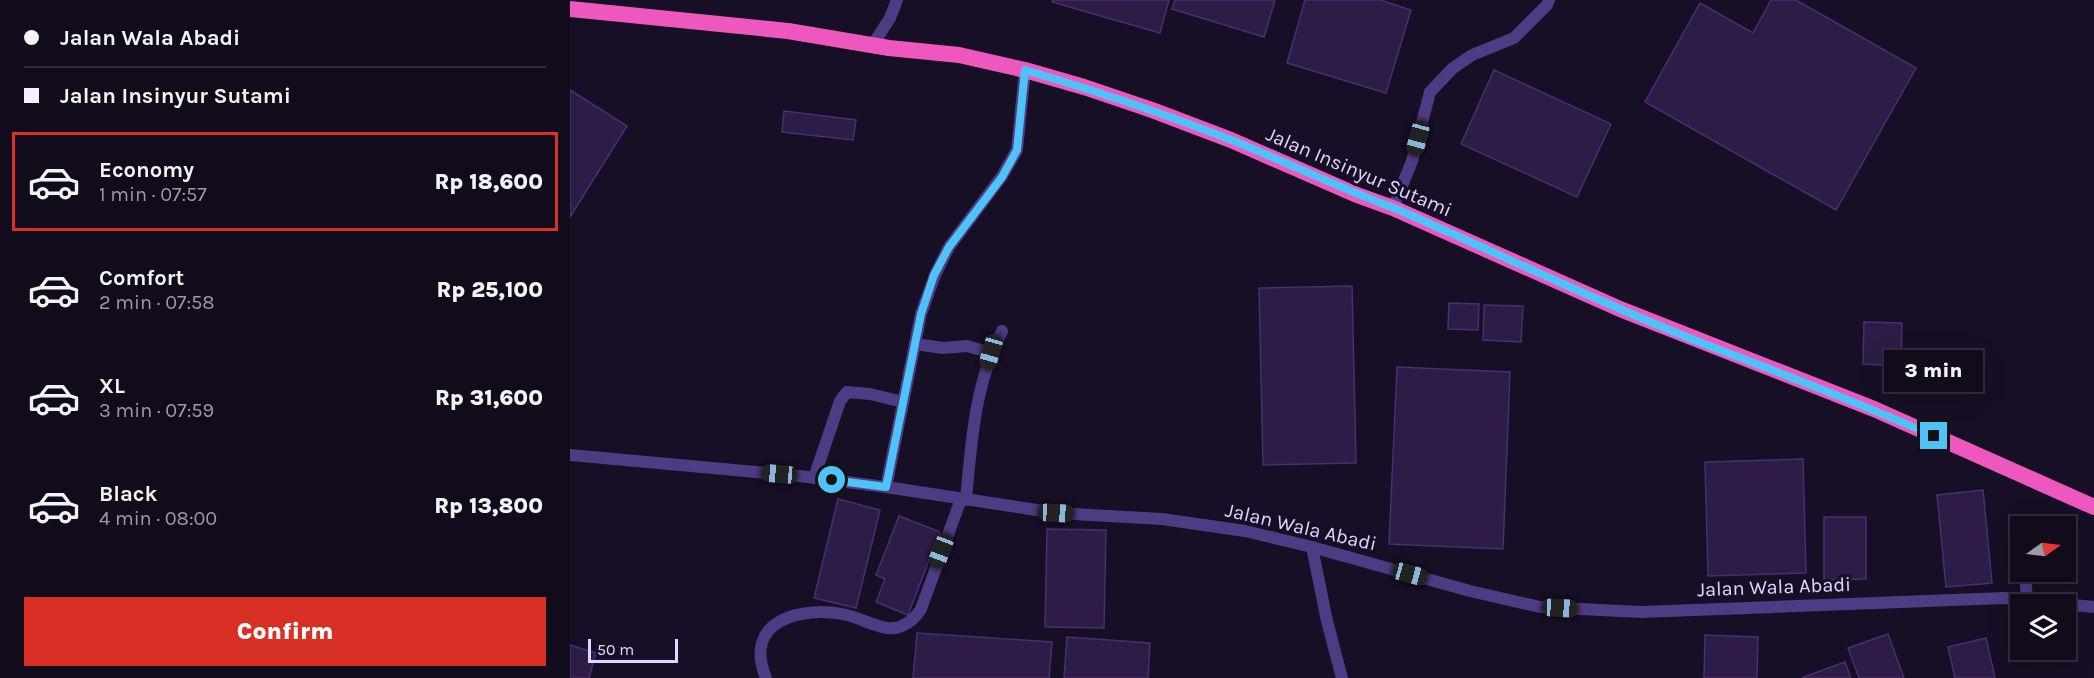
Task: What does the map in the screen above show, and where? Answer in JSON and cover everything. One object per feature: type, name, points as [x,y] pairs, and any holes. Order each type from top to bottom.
[{"type":"highway","name":"Jalan Insinyur Sutami","points":[[570,9],[788,31],[872,46],[959,55],[1025,70],[1084,87],[1231,140],[1358,195],[1394,208],[1620,309],[1874,409],[2094,507]]},
{"type":"street","points":[[872,46],[890,18],[897,0]]},
{"type":"street","points":[[1394,208],[1412,161],[1430,92],[1453,68],[1472,55],[1514,38],[1547,5],[1549,0]]},
{"type":"street","points":[[886,487],[921,314],[934,275],[949,247],[1002,177],[1017,150],[1025,70]]},
{"type":"street","points":[[766,678],[760,661],[760,648],[764,636],[773,625],[788,617],[818,611],[846,614],[887,628],[897,627],[915,618],[921,609],[964,500],[981,387],[991,352],[1002,331]]},
{"type":"street","points":[[915,344],[943,348],[967,346],[991,352]]},
{"type":"street","points":[[814,478],[840,401],[847,392],[870,394],[903,402]]},
{"type":"street","name":"Jalan Wala Abadi","points":[[570,455],[814,478],[1056,513],[1162,519],[1245,531],[1312,547],[1470,591],[1540,607],[1641,612],[2010,599]]},
{"type":"street","points":[[1312,547],[1327,621],[1342,678]]},
{"type":"street","name":"Jalan Wala Abadi","points":[[2076,605],[2094,607]]},
{"type":"building","points":[[1053,0],[1169,0],[1160,33],[1052,2]]},
{"type":"building","points":[[1175,0],[1275,0],[1264,37],[1172,9]]},
{"type":"building","points":[[1305,0],[1380,0],[1411,10],[1386,93],[1287,63]]},
{"type":"building","points":[[1771,0],[1796,0],[1916,68],[1836,210],[1645,102],[1700,3],[1753,33]]},
{"type":"building","points":[[1494,70],[1611,124],[1577,197],[1461,144]]},
{"type":"building","points":[[570,90],[627,126],[570,217]]},
{"type":"building","points":[[784,111],[856,120],[853,140],[782,132]]},
{"type":"building","points":[[1352,286],[1356,463],[1263,465],[1259,288]]},
{"type":"building","points":[[1449,303],[1479,304],[1478,330],[1448,329]]},
{"type":"building","points":[[1484,305],[1523,306],[1521,342],[1483,340]]},
{"type":"building","points":[[1864,322],[1902,323],[1901,366],[1863,364]]},
{"type":"building","points":[[1397,367],[1510,372],[1503,549],[1389,544]]},
{"type":"building","points":[[1803,459],[1806,573],[1708,576],[1705,462]]},
{"type":"building","points":[[1983,490],[1992,583],[1946,587],[1937,495]]},
{"type":"building","points":[[838,499],[880,510],[856,608],[814,598]]},
{"type":"building","points":[[899,516],[940,532],[908,615],[876,602],[885,579],[876,575]]},
{"type":"building","points":[[1824,517],[1866,517],[1866,579],[1824,580]]},
{"type":"building","points":[[1047,529],[1106,530],[1104,628],[1045,627]]},
{"type":"building","points":[[917,633],[1052,642],[1049,678],[913,678]]},
{"type":"building","points":[[1888,634],[1904,678],[1859,678],[1848,648]]},
{"type":"building","points":[[1705,635],[1758,637],[1757,678],[1704,678]]},
{"type":"building","points":[[1067,637],[1150,643],[1148,678],[1064,678]]},
{"type":"building","points":[[1986,638],[1995,678],[1955,678],[1948,647]]},
{"type":"building","points":[[570,645],[596,653],[589,678],[570,678]]},
{"type":"building","points":[[1845,662],[1851,678],[1801,678]]},
{"type":"route","points":[[832,480],[886,487],[921,314],[934,275],[949,247],[1002,177],[1017,150],[1025,70],[1152,110],[1231,140],[1358,195],[1394,208],[1620,309],[1874,409],[1934,436]]}]
